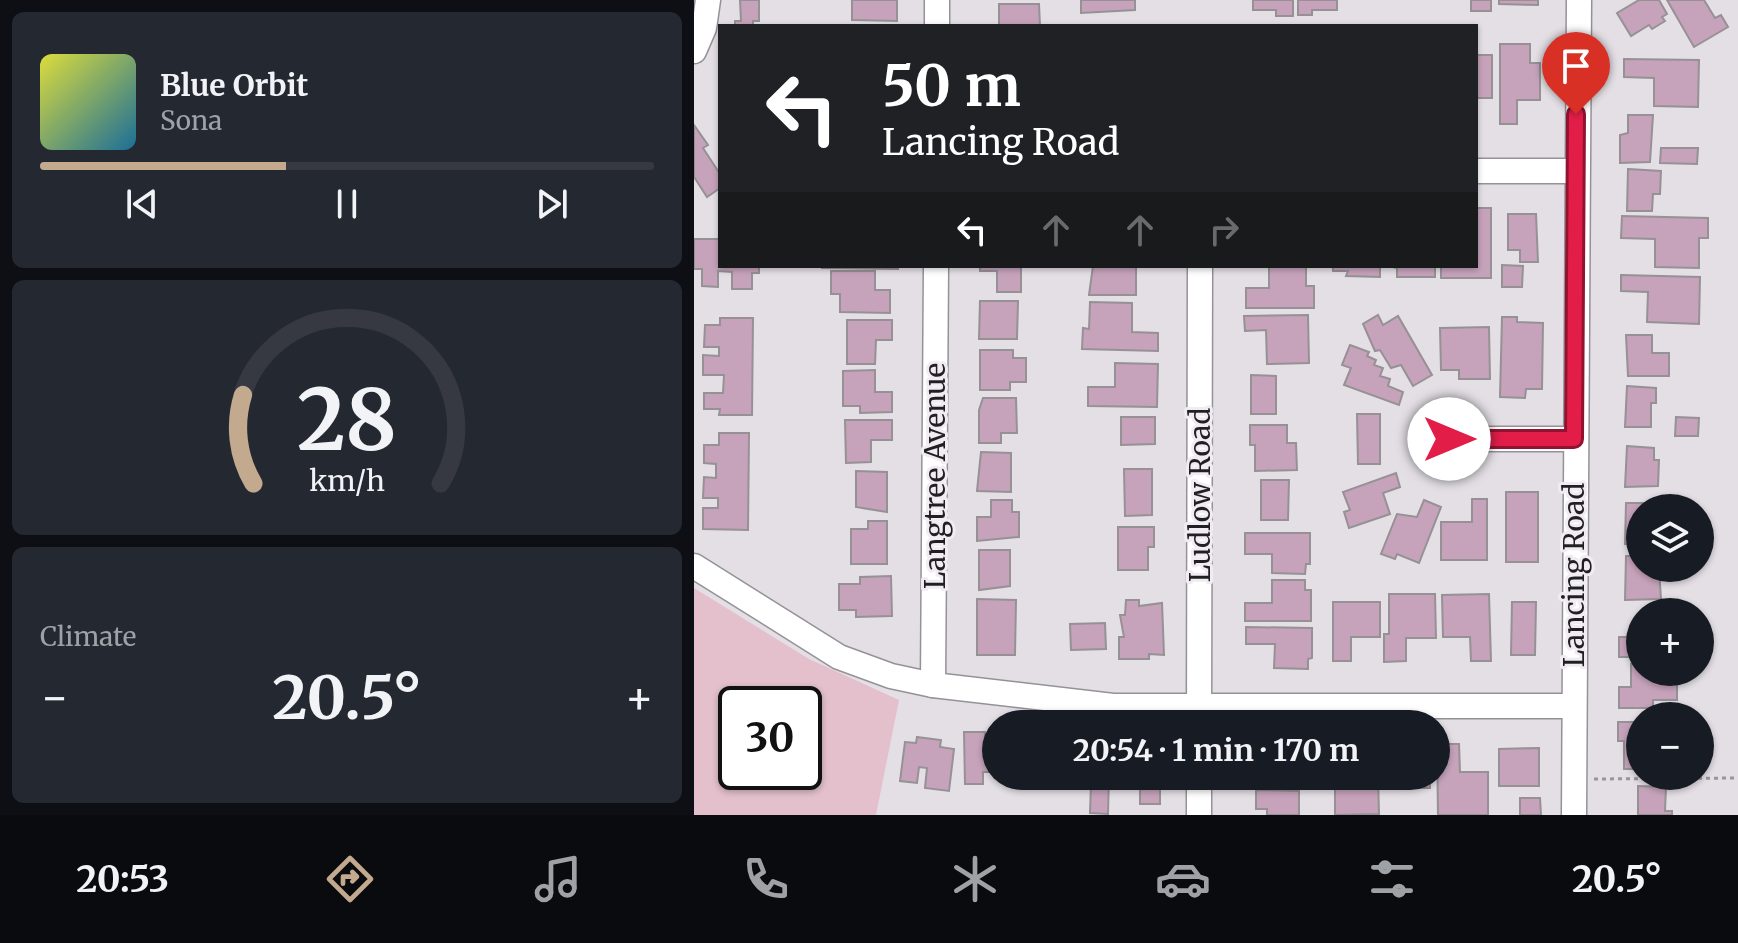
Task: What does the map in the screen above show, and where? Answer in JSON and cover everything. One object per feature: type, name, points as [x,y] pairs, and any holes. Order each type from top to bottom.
[{"type":"street","points":[[694,51],[704,28],[708,0]]},
{"type":"street","points":[[937,0],[937,24]]},
{"type":"street","name":"Lancing Road","points":[[1574,815],[1575,171],[1579,0]]},
{"type":"street","points":[[1478,171],[1575,171]]},
{"type":"street","name":"Langtree Avenue","points":[[933,685],[936,268]]},
{"type":"street","name":"Ludlow Road","points":[[1199,710],[1200,268]]},
{"type":"street","points":[[1449,439],[1574,439]]},
{"type":"street","points":[[694,566],[839,657],[891,676],[1062,703],[1142,710]]},
{"type":"street","points":[[1407,710],[1574,706]]},
{"type":"street","points":[[1199,790],[1199,815]]},
{"type":"path","points":[[1574,779],[1738,778]]},
{"type":"shaded area","points":[[694,588],[809,659],[899,700],[876,815],[694,815]]},
{"type":"building","points":[[740,0],[759,0],[759,21],[735,24],[735,21],[741,21]]},
{"type":"building","points":[[852,0],[897,0],[897,21],[852,20]]},
{"type":"building","points":[[1081,0],[1135,0],[1135,10],[1081,13]]},
{"type":"building","points":[[1253,0],[1293,0],[1293,16],[1276,16],[1276,10],[1253,10]]},
{"type":"building","points":[[1298,0],[1337,0],[1337,10],[1312,10],[1312,15],[1298,15]]},
{"type":"building","points":[[1471,0],[1491,0],[1491,11],[1471,11]]},
{"type":"building","points":[[1499,0],[1538,0],[1538,5],[1499,4]]},
{"type":"building","points":[[1639,0],[1659,0],[1667,14],[1662,17],[1665,21],[1652,29],[1649,25],[1631,36],[1617,13]]},
{"type":"building","points":[[1667,0],[1704,0],[1715,18],[1721,15],[1728,27],[1694,47]]},
{"type":"building","points":[[999,4],[1039,4],[1040,24],[999,24]]},
{"type":"building","points":[[1500,44],[1530,44],[1530,63],[1540,63],[1540,100],[1517,100],[1517,124],[1500,124]]},
{"type":"building","points":[[1478,55],[1492,55],[1492,98],[1478,98]]},
{"type":"building","points":[[1624,59],[1699,60],[1698,107],[1654,106],[1654,78],[1624,77]]},
{"type":"building","points":[[1628,115],[1653,115],[1650,162],[1620,163],[1620,135],[1628,133]]},
{"type":"building","points":[[694,125],[708,145],[703,148],[718,171],[718,189],[707,197],[694,177]]},
{"type":"building","points":[[1661,148],[1698,148],[1697,164],[1660,163]]},
{"type":"building","points":[[1628,169],[1661,171],[1660,194],[1653,194],[1652,211],[1627,211]]},
{"type":"building","points":[[1478,208],[1491,208],[1491,278],[1441,278],[1441,268],[1478,268]]},
{"type":"building","points":[[1508,214],[1536,214],[1538,262],[1520,262],[1520,250],[1508,250]]},
{"type":"building","points":[[1622,216],[1708,218],[1708,238],[1699,238],[1699,268],[1655,267],[1655,239],[1621,238]]},
{"type":"building","points":[[694,239],[718,239],[718,268],[759,268],[759,273],[752,273],[752,289],[732,289],[732,272],[718,271],[718,287],[702,286],[702,269],[694,269]]},
{"type":"building","points":[[1502,265],[1523,266],[1522,287],[1502,287]]},
{"type":"building","points":[[980,268],[1021,268],[1021,292],[997,292],[997,271],[980,271]]},
{"type":"building","points":[[1093,268],[1136,268],[1136,295],[1089,295]]},
{"type":"building","points":[[1269,268],[1306,268],[1306,286],[1314,286],[1314,308],[1246,308],[1246,288],[1269,288]]},
{"type":"building","points":[[1333,268],[1380,268],[1380,277],[1346,276],[1348,271],[1333,271]]},
{"type":"building","points":[[1397,268],[1435,268],[1435,277],[1397,277]]},
{"type":"building","points":[[831,271],[875,271],[875,290],[890,290],[890,313],[840,312],[840,294],[831,294]]},
{"type":"building","points":[[1621,275],[1700,277],[1699,324],[1647,322],[1648,292],[1621,291]]},
{"type":"building","points":[[980,301],[1018,301],[1017,339],[979,339]]},
{"type":"building","points":[[1090,302],[1132,303],[1132,332],[1158,333],[1158,351],[1082,349],[1083,328],[1089,329]]},
{"type":"building","points":[[1308,315],[1309,363],[1267,364],[1266,330],[1245,331],[1244,316]]},
{"type":"building","points":[[1378,315],[1383,325],[1398,316],[1432,375],[1413,386],[1401,365],[1391,368],[1380,350],[1375,351],[1363,324]]},
{"type":"building","points":[[1502,317],[1517,317],[1517,322],[1543,323],[1542,389],[1526,389],[1525,398],[1500,397]]},
{"type":"building","points":[[720,318],[753,318],[752,415],[719,415],[720,409],[704,409],[704,393],[723,393],[724,375],[703,375],[703,355],[719,356],[719,347],[704,347],[705,325],[720,325]]},
{"type":"building","points":[[847,320],[892,320],[892,340],[876,340],[875,364],[847,364]]},
{"type":"building","points":[[1489,327],[1490,379],[1459,379],[1459,370],[1441,370],[1440,328]]},
{"type":"building","points":[[1626,335],[1652,335],[1652,353],[1669,353],[1669,376],[1628,376]]},
{"type":"building","points":[[1350,345],[1369,352],[1367,356],[1376,360],[1374,365],[1383,368],[1380,376],[1390,379],[1388,386],[1403,392],[1399,405],[1344,385],[1351,368],[1342,365]]},
{"type":"building","points":[[980,350],[1013,350],[1013,358],[1026,358],[1026,382],[1010,382],[1010,390],[980,390]]},
{"type":"building","points":[[1115,363],[1158,364],[1157,407],[1088,406],[1088,387],[1115,387]]},
{"type":"building","points":[[875,370],[875,392],[892,392],[892,412],[860,413],[860,406],[843,406],[843,371]]},
{"type":"building","points":[[1251,375],[1276,376],[1276,414],[1251,414]]},
{"type":"building","points":[[1627,386],[1656,388],[1656,403],[1651,403],[1651,427],[1625,427]]},
{"type":"building","points":[[983,398],[1016,398],[1017,433],[1001,433],[1001,443],[979,443],[979,410]]},
{"type":"building","points":[[1357,414],[1380,414],[1380,464],[1358,464]]},
{"type":"building","points":[[1121,417],[1155,417],[1155,444],[1121,445]]},
{"type":"building","points":[[1676,417],[1699,418],[1698,436],[1675,436]]},
{"type":"building","points":[[845,420],[892,420],[892,440],[871,440],[871,462],[846,463]]},
{"type":"building","points":[[1250,425],[1287,425],[1287,443],[1296,443],[1297,470],[1255,471],[1255,445],[1250,445]]},
{"type":"building","points":[[719,433],[749,433],[748,530],[703,529],[703,508],[718,508],[718,498],[703,498],[704,477],[716,478],[716,464],[704,463],[704,445],[719,445]]},
{"type":"building","points":[[1627,446],[1654,448],[1654,460],[1659,460],[1658,486],[1625,487]]},
{"type":"building","points":[[981,452],[1011,453],[1011,492],[977,491]]},
{"type":"building","points":[[1124,469],[1152,469],[1152,515],[1125,516]]},
{"type":"building","points":[[856,471],[887,472],[887,512],[856,507]]},
{"type":"building","points":[[1396,473],[1400,487],[1383,493],[1390,514],[1349,528],[1344,512],[1350,510],[1343,492]]},
{"type":"building","points":[[1261,480],[1289,480],[1288,520],[1261,520]]},
{"type":"building","points":[[1506,492],[1538,492],[1538,562],[1506,562]]},
{"type":"building","points":[[1472,499],[1487,499],[1487,560],[1441,560],[1441,522],[1472,522]]},
{"type":"building","points":[[991,500],[1012,500],[1012,512],[1019,512],[1019,537],[977,541],[977,517],[991,517]]},
{"type":"building","points":[[1424,500],[1441,507],[1419,563],[1397,554],[1395,559],[1381,554],[1397,514],[1417,517]]},
{"type":"building","points":[[868,521],[887,521],[887,564],[851,564],[851,529],[868,529]]},
{"type":"building","points":[[1118,527],[1154,527],[1154,547],[1148,547],[1148,570],[1118,570]]},
{"type":"building","points":[[1245,533],[1310,533],[1310,564],[1306,564],[1305,574],[1272,573],[1272,554],[1245,554]]},
{"type":"building","points":[[979,550],[1010,550],[1010,586],[979,590]]},
{"type":"building","points":[[1626,556],[1626,582],[1660,582],[1661,598],[1625,600]]},
{"type":"building","points":[[891,576],[892,616],[856,617],[856,610],[839,610],[839,584],[860,584],[860,577]]},
{"type":"building","points":[[1272,580],[1305,580],[1305,590],[1311,590],[1311,621],[1245,621],[1245,603],[1272,603]]},
{"type":"building","points":[[1389,594],[1435,594],[1436,638],[1406,638],[1406,661],[1384,662],[1384,634],[1389,634]]},
{"type":"building","points":[[1489,594],[1491,661],[1471,661],[1470,637],[1443,637],[1442,595]]},
{"type":"building","points":[[977,599],[1016,600],[1015,655],[977,655]]},
{"type":"building","points":[[1126,600],[1139,600],[1139,606],[1162,603],[1164,655],[1149,654],[1149,659],[1119,659],[1119,637],[1124,637],[1120,615],[1125,615]]},
{"type":"building","points":[[1333,602],[1380,602],[1380,637],[1351,637],[1351,661],[1333,661]]},
{"type":"building","points":[[1512,602],[1536,602],[1535,655],[1511,655]]},
{"type":"building","points":[[1105,623],[1106,649],[1071,650],[1070,624]]},
{"type":"building","points":[[1246,627],[1312,628],[1312,658],[1308,659],[1308,669],[1274,668],[1275,644],[1246,644]]},
{"type":"building","points":[[1619,637],[1626,637],[1626,657],[1619,657]]},
{"type":"building","points":[[1677,686],[1677,700],[1626,702],[1626,708],[1619,708],[1619,687]]},
{"type":"building","points":[[1618,722],[1626,722],[1626,769],[1624,741],[1618,741]]},
{"type":"building","points":[[964,732],[982,732],[982,784],[965,784]]},
{"type":"building","points":[[917,737],[941,740],[940,747],[954,749],[949,791],[925,788],[927,768],[919,767],[917,783],[900,781],[905,742],[916,743]]},
{"type":"building","points":[[1450,744],[1459,744],[1460,772],[1488,772],[1488,815],[1438,815],[1438,790],[1450,790]]},
{"type":"building","points":[[1539,748],[1539,786],[1499,786],[1499,749]]},
{"type":"building","points":[[1091,790],[1109,790],[1108,814],[1090,813]]},
{"type":"building","points":[[1140,790],[1160,790],[1160,804],[1140,804]]},
{"type":"building","points":[[1256,790],[1299,791],[1299,815],[1267,815],[1267,809],[1256,809]]},
{"type":"building","points":[[1335,790],[1378,790],[1379,814],[1335,815]]},
{"type":"building","points":[[1638,790],[1666,790],[1665,811],[1672,811],[1672,815],[1638,815]]},
{"type":"building","points":[[1520,798],[1540,798],[1541,815],[1520,815]]},
{"type":"route","points":[[1449,439],[1574,439],[1576,114]]}]
